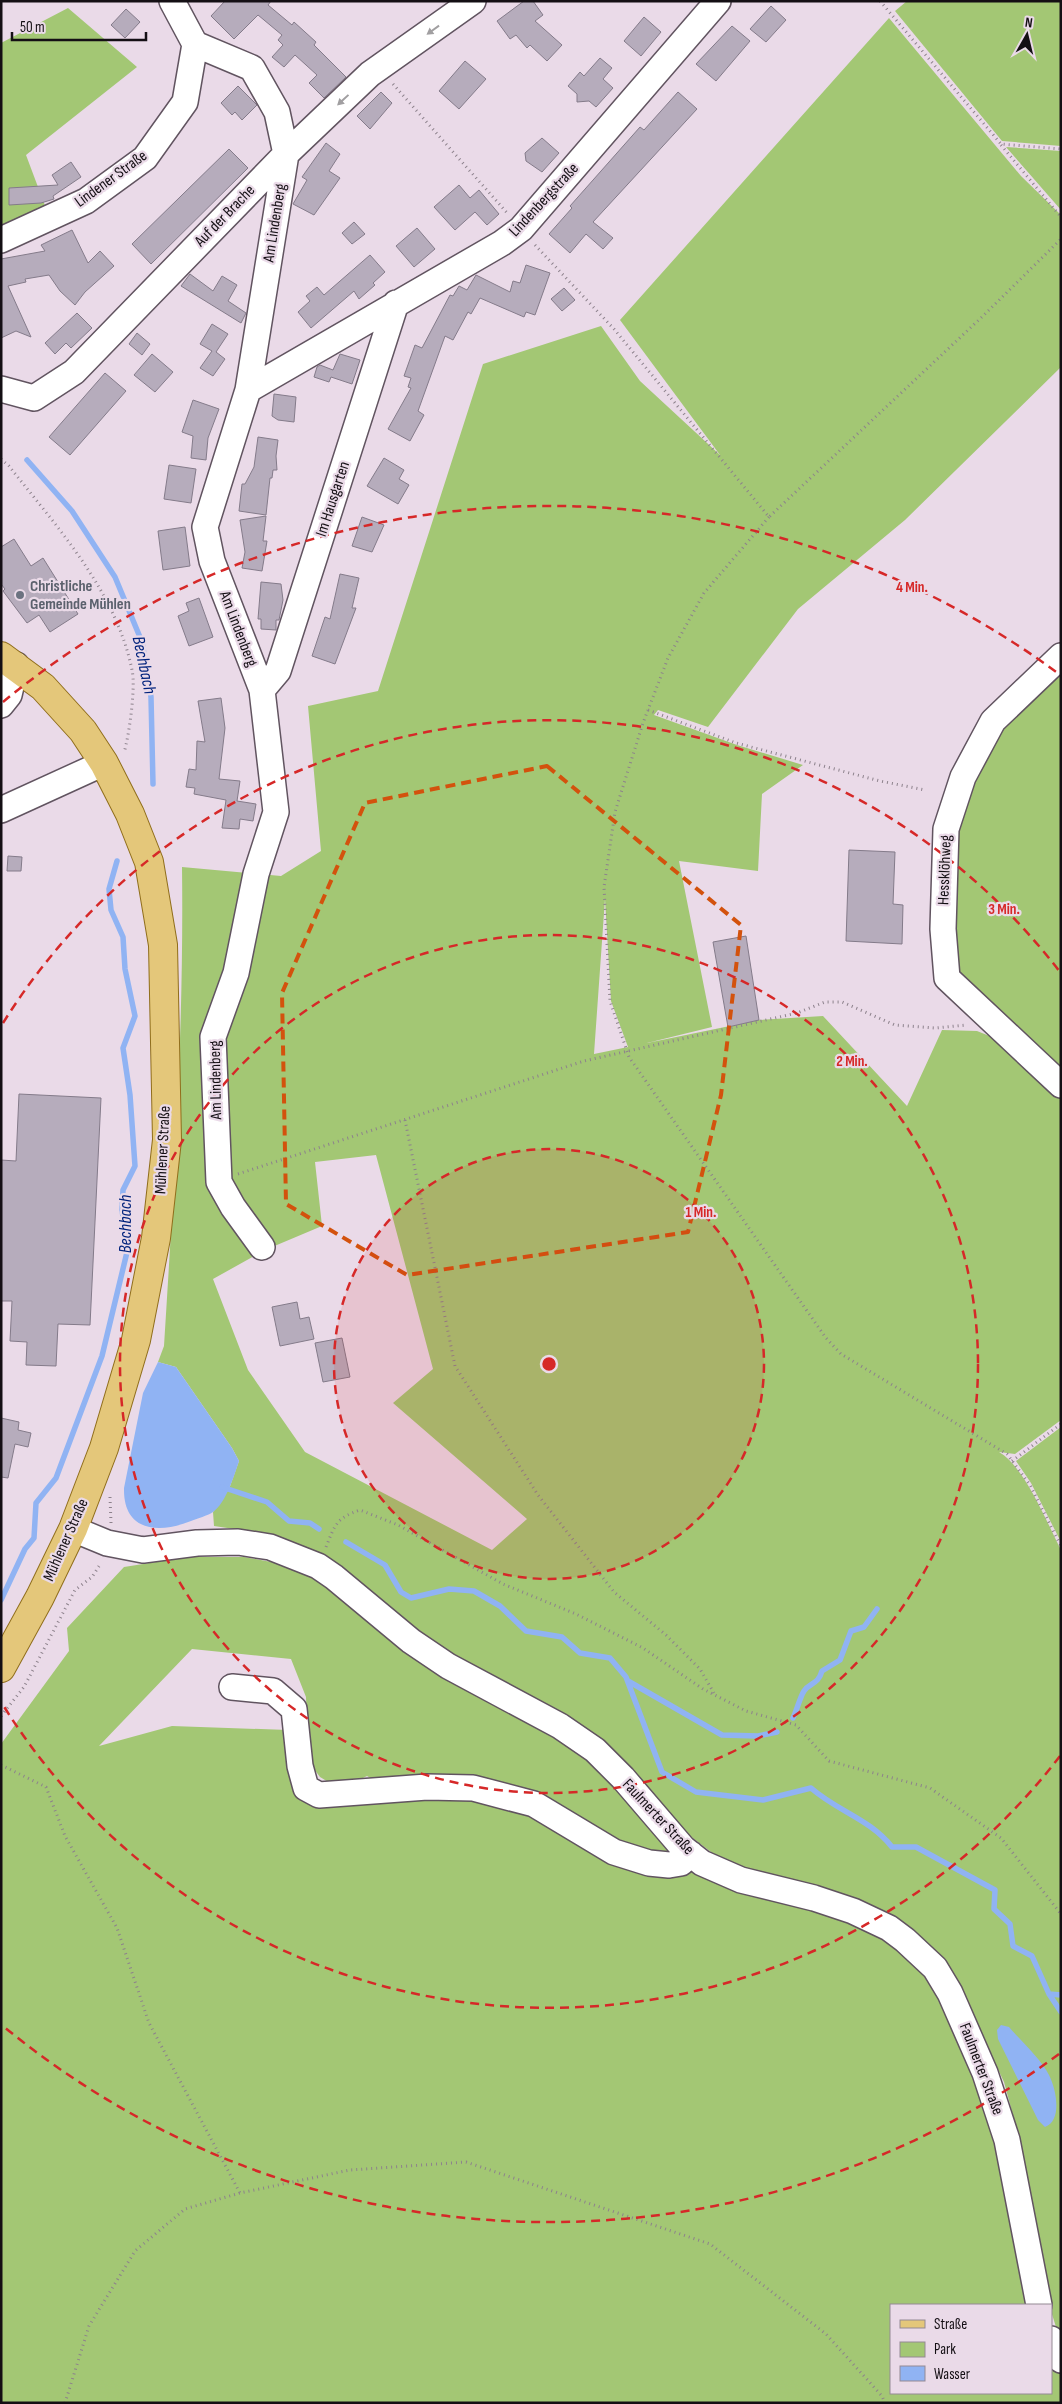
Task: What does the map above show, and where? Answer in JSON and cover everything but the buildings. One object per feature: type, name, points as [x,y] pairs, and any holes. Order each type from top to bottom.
[{"type":"main road","name":"Mühlener Straße","points":[[1,1668],[40,1597],[73,1529],[104,1448],[136,1340],[156,1238],[166,1140],[163,944],[149,862],[130,814],[114,759],[83,731],[50,694],[8,661]]},
{"type":"street","points":[[172,1],[195,44]]},
{"type":"street","name":"Auf der Brache","points":[[1,389],[34,398],[74,372],[286,154],[379,68],[472,1]]},
{"type":"street","name":"Lindenbergstraße","points":[[248,390],[502,243],[521,229],[718,1]]},
{"type":"street","name":"Am Lindenberg","points":[[195,44],[252,68],[277,112],[286,154],[248,390],[205,527],[212,561],[262,690],[276,812],[256,874],[236,973],[213,1037],[219,1182],[233,1207],[262,1248]]},
{"type":"street","name":"Lindener Straße","points":[[1,240],[86,201],[145,158],[185,102],[195,44]]},
{"type":"street","name":"Im Hausgarten","points":[[262,690],[278,671],[396,303]]},
{"type":"street","name":"Hessklöhweg","points":[[1061,656],[993,720],[963,777],[946,829],[943,929],[947,978],[1061,1086]]},
{"type":"street","points":[[1,705],[8,695],[8,661]]},
{"type":"street","points":[[4,814],[114,759]]},
{"type":"street","name":"Faulmerter Straße","points":[[73,1529],[107,1543],[143,1550],[197,1543],[238,1542],[270,1547],[318,1566],[411,1641],[448,1666],[560,1726],[594,1750],[691,1854],[702,1863],[741,1880],[814,1898],[872,1919],[905,1940],[935,1968],[950,1993],[985,2073],[1008,2140],[1040,2304]]},
{"type":"street","points":[[232,1687],[273,1691],[294,1709],[300,1766],[306,1788],[319,1795],[427,1787],[473,1788],[534,1804],[614,1852],[649,1863],[668,1865],[681,1863],[691,1854]]},
{"type":"street","points":[[1052,2341],[1061,2360]]},
{"type":"path","points":[[880,1],[1061,217]]},
{"type":"path","points":[[379,68],[521,229],[614,329],[768,517]]},
{"type":"path","points":[[1001,144],[1061,149]]},
{"type":"path","points":[[1061,239],[983,316],[768,517],[704,593],[668,658],[648,710],[615,812],[604,887],[610,1001],[629,1057],[826,1338],[841,1354],[1007,1454],[1030,1485],[1061,1546]]},
{"type":"path","points":[[1,459],[65,537],[112,609],[132,671],[129,735],[114,759]]},
{"type":"path","points":[[648,710],[736,743],[925,790]]},
{"type":"path","points":[[219,1182],[584,1061],[797,1014],[825,1002],[842,1002],[895,1025],[935,1028],[966,1025],[987,1017]]},
{"type":"path","points":[[405,1120],[455,1366],[538,1495],[614,1592],[666,1635],[700,1669],[715,1695]]},
{"type":"path","points":[[1012,1461],[1061,1424]]},
{"type":"path","points":[[1,1716],[24,1687],[75,1590],[92,1576],[102,1561],[111,1524],[110,1491]]},
{"type":"path","points":[[318,1566],[344,1515],[360,1510],[398,1525],[503,1584],[576,1614],[643,1648],[715,1695],[746,1711],[796,1725],[829,1761],[930,1788],[1001,1838],[1061,1914]]},
{"type":"path","points":[[1,1765],[46,1787],[65,1836],[117,1928],[149,2023],[240,2193]]},
{"type":"path","points":[[65,2403],[89,2326],[135,2252],[185,2209],[240,2193],[350,2170],[466,2162],[710,2244],[826,2334],[882,2396],[885,2403]]},
{"type":"highlighted area","points":[[547,766],[741,925],[721,1095],[688,1232],[407,1275],[286,1204],[282,993],[365,803]]},
{"type":"green space","points":[[907,1],[1061,1],[1061,146],[1002,141],[895,11]]},
{"type":"green space","points":[[68,8],[137,67],[26,155],[47,211],[1,231],[1,43]]},
{"type":"green space","points":[[889,18],[1021,176],[1061,215],[1061,367],[905,520],[798,609],[708,727],[658,710],[654,715],[737,745],[803,765],[762,794],[758,871],[679,861],[712,1027],[647,1043],[759,1020],[823,1016],[907,1106],[942,1030],[977,1031],[997,1039],[1061,1092],[1061,1420],[1015,1454],[999,1452],[1009,1459],[1026,1482],[1061,1550],[1061,2343],[1052,2314],[1052,2304],[1050,2304],[1017,2130],[1004,2082],[970,2010],[887,1914],[855,1898],[747,1868],[715,1855],[473,1671],[421,1635],[344,1572],[305,1547],[268,1534],[214,1526],[213,1512],[229,1489],[239,1461],[176,1367],[158,1362],[164,1346],[175,1166],[180,1047],[182,867],[281,876],[321,851],[308,706],[378,691],[483,364],[601,326],[640,381],[720,455],[620,320]],"holes":[[[605,899],[611,1001],[628,1047],[594,1054]],[[376,1155],[433,1369],[393,1403],[527,1519],[492,1550],[305,1452],[248,1370],[213,1279],[265,1250],[322,1226],[315,1162]]]},
{"type":"green space","points":[[1006,147],[1061,151],[1061,210]]},
{"type":"green space","points":[[1061,663],[1061,1081],[955,969],[956,818],[1001,723]]},
{"type":"green space","points":[[1061,1427],[1061,1542],[1031,1483],[1016,1461]]},
{"type":"green space","points":[[188,1557],[244,1557],[282,1564],[320,1578],[583,1753],[670,1843],[865,1921],[922,1960],[992,2111],[1036,2304],[890,2304],[890,2394],[1052,2394],[1052,2351],[1061,2373],[1061,2403],[1,2403],[1,1744],[69,1651],[67,1628],[124,1567]],"holes":[[[192,1649],[291,1659],[306,1697],[308,1761],[320,1777],[340,1789],[367,1776],[406,1798],[301,1801],[288,1730],[172,1726],[99,1746]]]},
{"type":"water","points":[[158,1362],[176,1367],[239,1461],[226,1496],[218,1508],[205,1516],[167,1528],[145,1526],[136,1521],[125,1503],[124,1488],[143,1393]]},
{"type":"water","points":[[1001,2025],[1009,2027],[1036,2056],[1049,2075],[1056,2097],[1056,2112],[1054,2119],[1045,2127],[1038,2120],[998,2039],[997,2030]]},
{"type":"waterway","name":"Bechbach","points":[[27,460],[72,511],[115,577],[142,642],[151,697],[153,784]]},
{"type":"waterway","name":"Bechbach","points":[[1,1600],[25,1549],[34,1538],[36,1503],[56,1478],[102,1356],[128,1248],[122,1210],[123,1190],[135,1166],[130,1095],[123,1048],[135,1016],[125,969],[123,937],[111,910],[109,889],[117,861]]},
{"type":"waterway","points":[[222,1487],[267,1502],[289,1521],[310,1523],[319,1529]]},
{"type":"waterway","points":[[346,1542],[385,1565],[401,1592],[411,1598],[449,1589],[474,1591],[500,1606],[526,1631],[562,1637],[580,1653],[610,1658],[626,1677],[662,1772],[696,1792],[763,1800],[811,1788],[874,1829],[892,1847],[916,1847],[995,1890],[994,1909],[1010,1924],[1013,1946],[1032,1956],[1049,1994],[1061,2012]]},
{"type":"waterway","points":[[793,1718],[806,1688],[818,1679],[822,1671],[840,1660],[851,1631],[864,1627],[877,1609]]},
{"type":"waterway","points":[[628,1681],[722,1735],[758,1736],[777,1732]]},
{"type":"waterway","points":[[1049,1994],[1061,1995]]},
{"type":"place","name":"Christliche Gemeinde Mühlen","points":[[20,595]]}]
